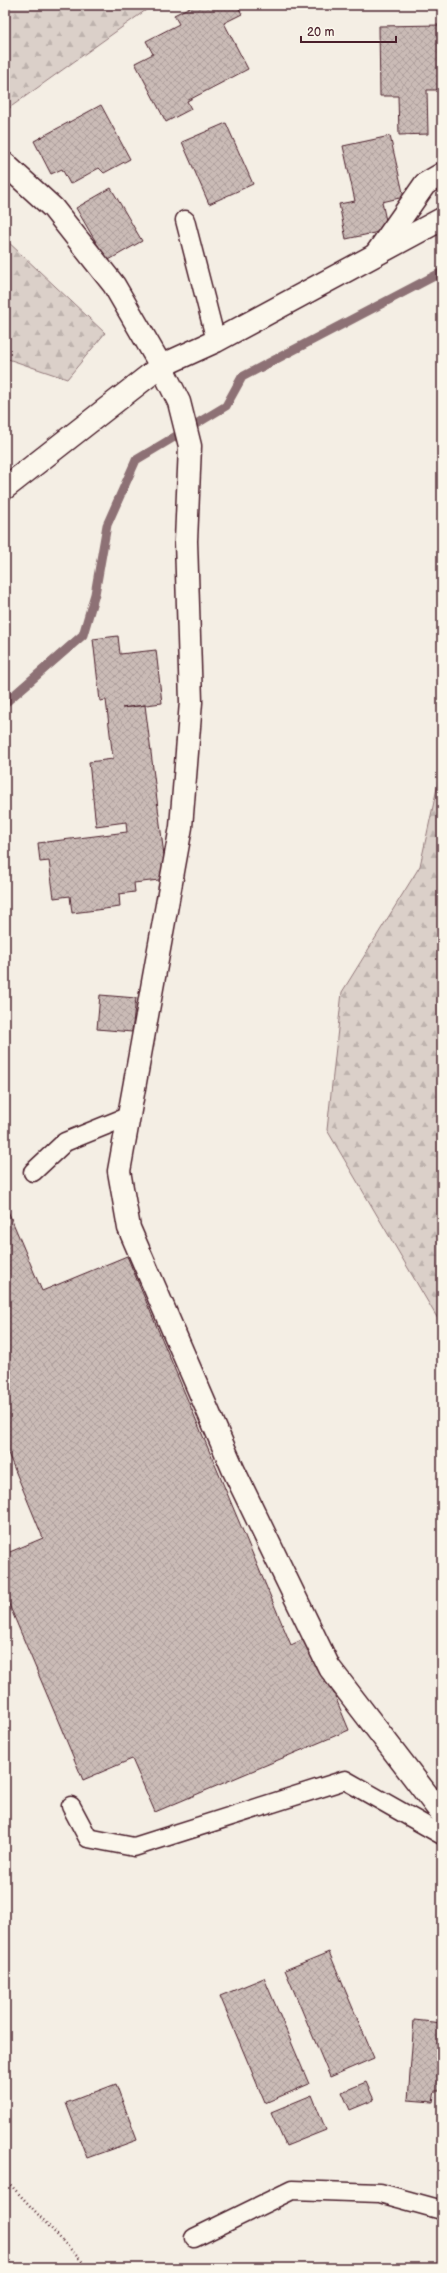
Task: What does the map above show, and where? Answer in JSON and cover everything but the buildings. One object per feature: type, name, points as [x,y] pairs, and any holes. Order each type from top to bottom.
[{"type":"street","points":[[5,164],[53,208],[114,285],[161,366],[179,402],[190,446],[186,541],[191,702],[181,827],[119,1171],[129,1228],[233,1469],[329,1666],[442,1814]]},
{"type":"street","points":[[376,254],[425,184],[442,174]]},
{"type":"street","points":[[5,488],[161,366],[216,341],[442,219]]},
{"type":"lane","points":[[185,220],[216,341]]},
{"type":"lane","points":[[33,1172],[65,1142],[129,1116]]},
{"type":"lane","points":[[71,1806],[88,1838],[134,1847],[345,1780],[442,1835]]},
{"type":"lane","points":[[194,2238],[292,2190],[380,2192],[442,2210]]},
{"type":"path","points":[[5,2179],[88,2268]]},
{"type":"green space","points":[[5,5],[153,5],[5,111]]},
{"type":"green space","points":[[5,239],[105,333],[67,379],[8,359],[5,355]]},
{"type":"green space","points":[[442,765],[442,1326],[327,1130],[342,992],[420,866]]},
{"type":"waterway","points":[[5,703],[83,635],[95,594],[107,525],[136,460],[226,406],[242,377],[442,272]]}]
